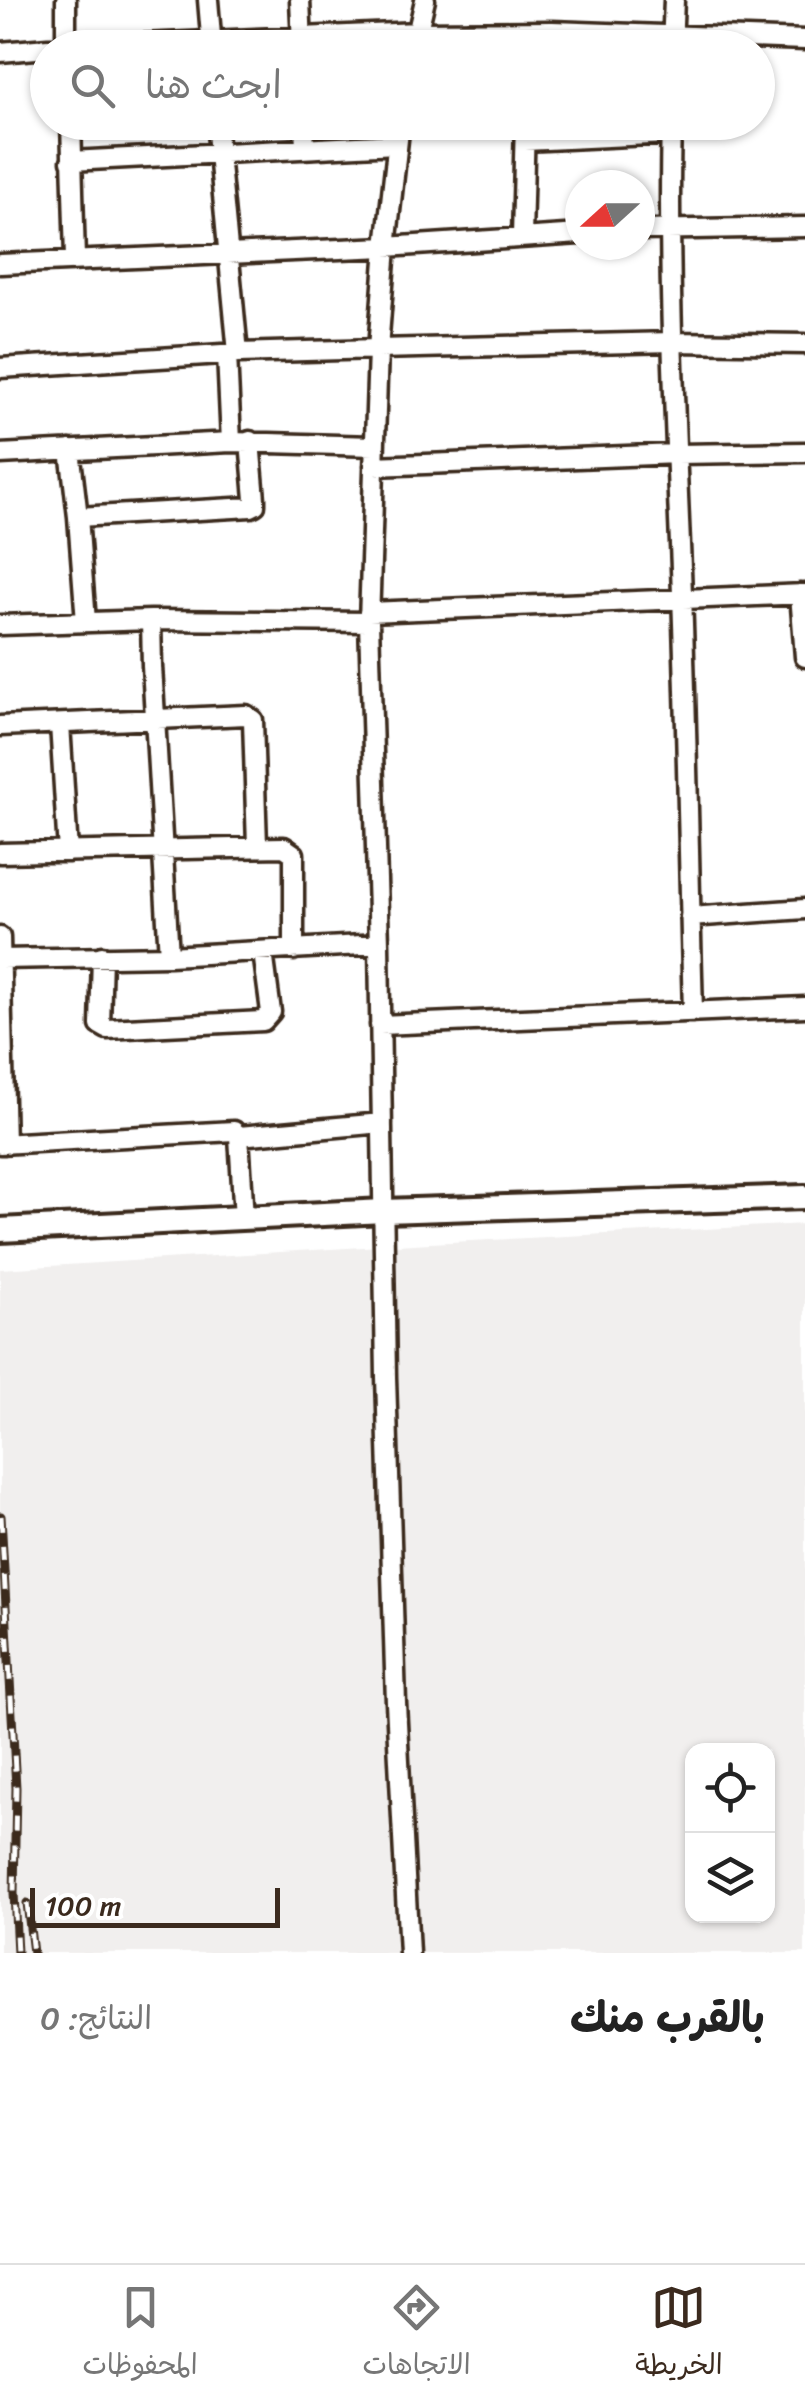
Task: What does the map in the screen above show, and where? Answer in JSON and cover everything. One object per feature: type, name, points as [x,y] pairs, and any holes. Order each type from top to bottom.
[{"type":"main road","points":[[0,1230],[243,1212],[805,1185]]},
{"type":"main road","points":[[384,1205],[805,1197]]},
{"type":"main road","points":[[0,1218],[243,1212]]},
{"type":"street","points":[[60,30],[66,0]]},
{"type":"street","points":[[208,0],[211,30]]},
{"type":"street","points":[[300,0],[301,30]]},
{"type":"street","points":[[418,30],[424,0]]},
{"type":"street","points":[[673,30],[674,0]]},
{"type":"street","points":[[775,40],[805,40]]},
{"type":"street","points":[[0,52],[30,49]]},
{"type":"street","points":[[71,140],[76,260]]},
{"type":"street","points":[[78,517],[255,504],[241,442],[217,140]]},
{"type":"street","points":[[305,140],[305,149]]},
{"type":"street","points":[[397,140],[378,349],[369,617],[386,1378],[396,1704],[409,1953]]},
{"type":"street","points":[[522,237],[525,140]]},
{"type":"street","points":[[671,140],[670,229],[693,1012]]},
{"type":"street","points":[[72,161],[396,144]]},
{"type":"street","points":[[655,230],[805,228]]},
{"type":"street","points":[[0,264],[565,235]]},
{"type":"street","points":[[0,368],[378,349],[801,343]]},
{"type":"street","points":[[0,454],[241,442],[374,446]]},
{"type":"street","points":[[70,450],[86,622]]},
{"type":"street","points":[[374,466],[805,452]]},
{"type":"street","points":[[0,626],[369,617],[803,594],[805,657]]},
{"type":"street","points":[[152,620],[169,956]]},
{"type":"street","points":[[0,726],[251,716],[257,846]]},
{"type":"street","points":[[60,724],[68,852]]},
{"type":"street","points":[[0,853],[284,846],[294,854],[294,950]]},
{"type":"street","points":[[690,917],[805,909]]},
{"type":"street","points":[[0,936],[2,1144],[234,1130],[239,1136],[243,1212]]},
{"type":"street","points":[[0,959],[169,956],[379,944]]},
{"type":"street","points":[[102,956],[100,1026],[107,1030],[263,1021],[271,1012],[262,952]]},
{"type":"street","points":[[380,1025],[805,1007]]},
{"type":"street","points":[[239,1136],[382,1122]]},
{"type":"shaded area","points":[[805,1224],[805,1953],[0,1953],[0,1269]]},
{"type":"railway","points":[[1,1516],[16,1788],[17,1953]]},
{"type":"railway","points":[[27,1903],[33,1953]]}]
